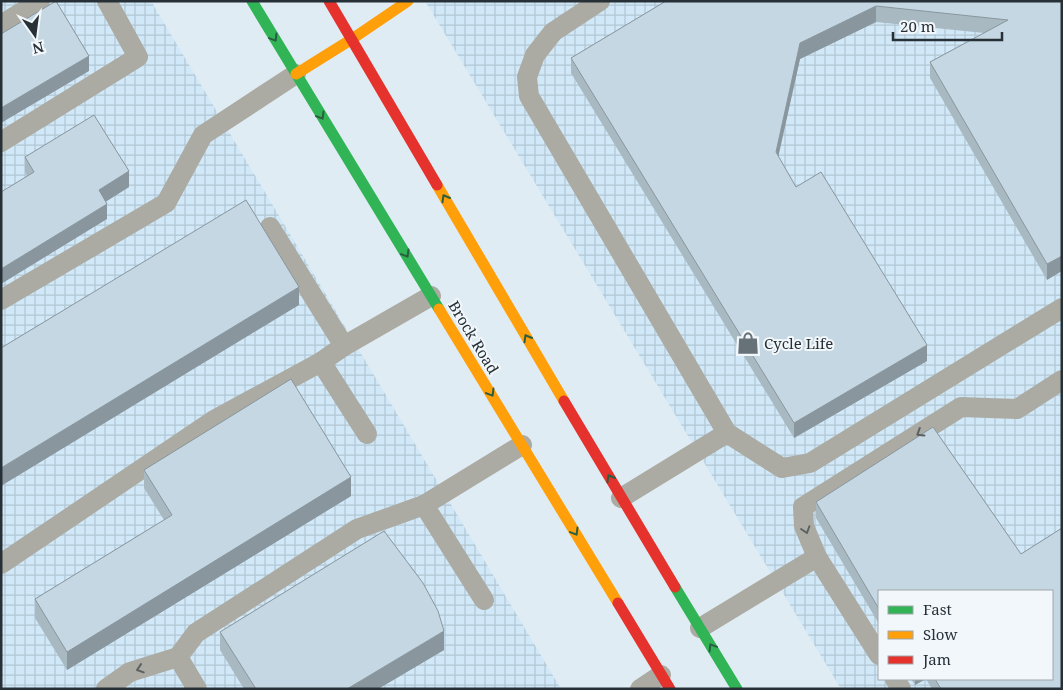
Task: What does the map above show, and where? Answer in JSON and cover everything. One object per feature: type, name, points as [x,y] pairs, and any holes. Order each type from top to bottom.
[{"type":"main road","name":"Brock Road","points":[[252,1],[666,682]]},
{"type":"main road","points":[[329,1],[621,498],[737,689]]},
{"type":"main road","points":[[296,74],[408,1]]},
{"type":"lane","points":[[1,25],[40,1]]},
{"type":"lane","points":[[1,142],[138,57],[107,1]]},
{"type":"lane","points":[[600,1],[553,32],[535,55],[527,77],[529,96],[727,433],[782,468],[810,463],[1062,308]]},
{"type":"lane","points":[[1,300],[166,203],[203,135],[296,74]]},
{"type":"lane","points":[[270,226],[344,346]]},
{"type":"lane","points":[[1,564],[214,420],[321,362],[344,346],[431,296]]},
{"type":"lane","points":[[321,362],[367,434]]},
{"type":"lane","points":[[878,653],[817,557],[804,526],[803,506],[961,406],[1017,409],[1062,380]]},
{"type":"lane","points":[[621,498],[727,433]]},
{"type":"lane","points":[[106,689],[130,672],[178,657],[196,633],[357,529],[424,505],[522,445]]},
{"type":"lane","points":[[424,505],[484,600]]},
{"type":"lane","points":[[700,628],[817,557]]},
{"type":"lane","points":[[178,657],[196,689]]},
{"type":"lane","points":[[640,689],[666,682]]},
{"type":"shaded area","points":[[1,1],[151,1],[561,689],[1,689]]},
{"type":"shaded area","points":[[425,1],[1062,1],[1062,689],[841,689]]},
{"type":"building","points":[[56,1],[89,56],[1,108],[1,34]]},
{"type":"building","points":[[666,1],[1061,1],[1062,256],[1047,264],[930,62],[1008,20],[876,6],[800,43],[776,152],[796,187],[821,172],[927,345],[794,423],[571,58]]},
{"type":"building","points":[[94,115],[129,171],[99,190],[107,204],[1,269],[1,192],[34,172],[25,157]]},
{"type":"building","points":[[246,200],[299,287],[1,468],[1,348]]},
{"type":"building","points":[[291,379],[351,477],[67,652],[35,599],[172,515],[144,470]]},
{"type":"building","points":[[933,427],[1021,554],[1062,528],[1062,689],[941,689],[936,680],[1053,680],[1053,590],[878,590],[878,607],[816,502]]},
{"type":"building","points":[[384,531],[423,583],[438,611],[444,631],[347,689],[256,689],[220,632]]},
{"type":"traffic: fast","points":[[252,1],[439,309]]},
{"type":"traffic: fast","points":[[675,587],[737,689]]},
{"type":"traffic: slow","points":[[296,74],[408,1]]},
{"type":"traffic: slow","points":[[437,185],[564,401]]},
{"type":"traffic: slow","points":[[439,309],[618,603]]},
{"type":"traffic: jam","points":[[329,1],[437,185]]},
{"type":"traffic: jam","points":[[564,401],[675,587]]},
{"type":"traffic: jam","points":[[618,603],[670,689]]},
{"type":"place","name":"Cycle Life","points":[[748,343]]}]
